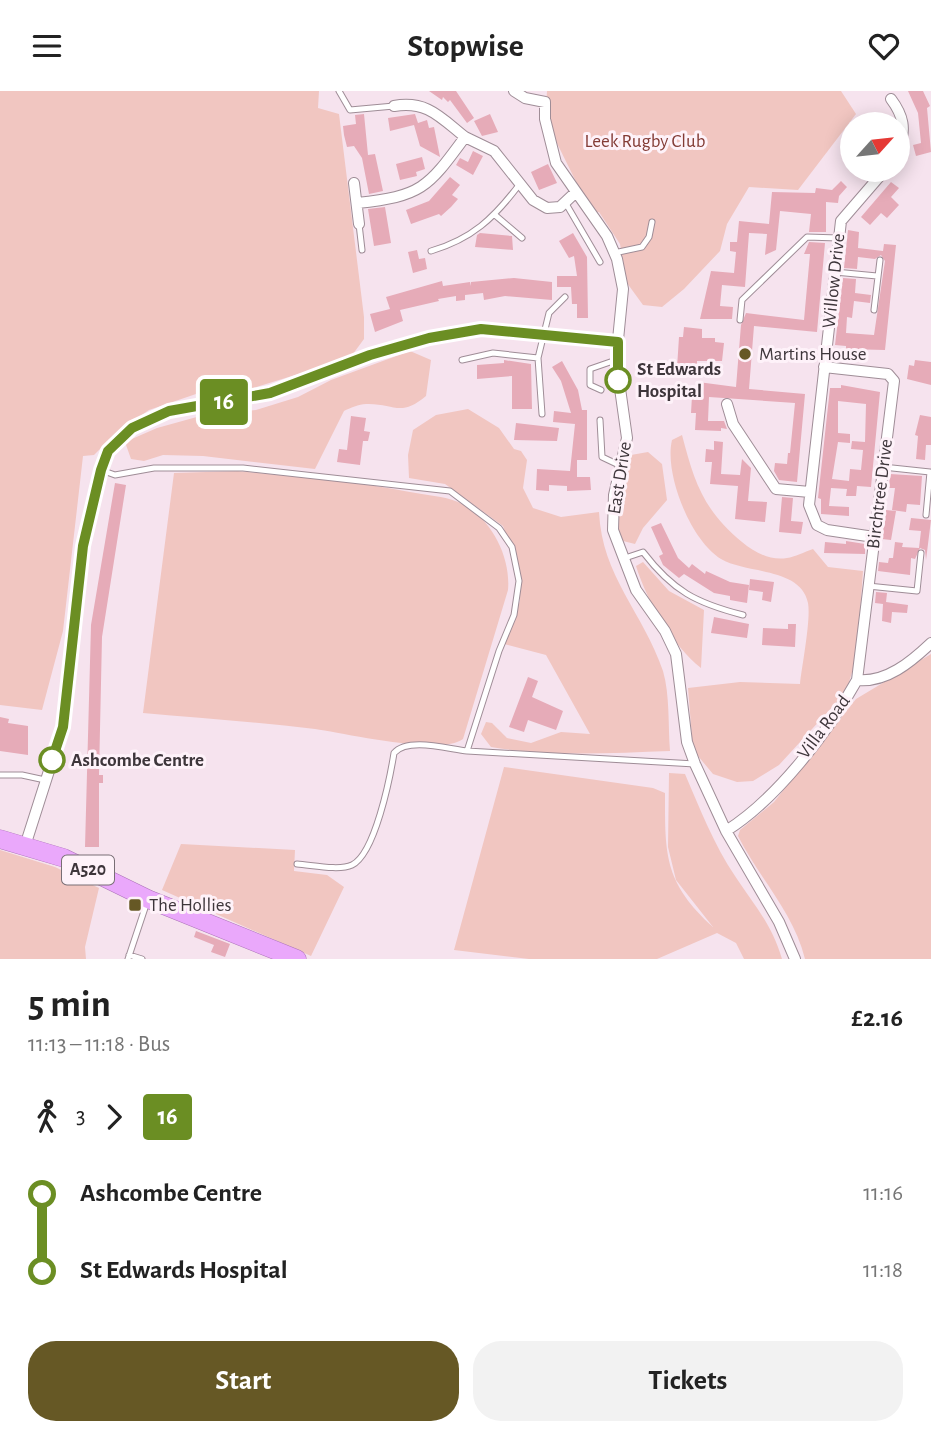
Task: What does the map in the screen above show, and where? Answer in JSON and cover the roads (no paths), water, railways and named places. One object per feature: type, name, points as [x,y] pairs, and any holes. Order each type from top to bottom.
[{"type":"highway","name":"A520","points":[[0,839],[64,858],[148,899],[297,959]]},
{"type":"street","name":"East Drive","points":[[514,91],[525,98],[545,102],[545,119],[556,163],[607,236],[614,253],[623,289],[616,360],[627,419],[627,437],[614,495],[613,530],[636,590],[665,631],[676,654],[687,742],[695,764],[726,831],[779,922],[795,959]]},
{"type":"street","points":[[889,95],[897,112]]},
{"type":"street","points":[[394,106],[415,103],[428,107],[465,137],[494,151],[519,185],[533,200],[547,208],[560,207],[576,192]]},
{"type":"street","points":[[357,203],[397,198],[419,190],[465,137]]},
{"type":"street","name":"Willow Drive","points":[[874,537],[827,530],[817,525],[812,518],[810,492],[841,221],[875,182]]},
{"type":"street","points":[[354,183],[359,224]]},
{"type":"street","points":[[25,846],[63,727],[83,546],[101,470],[108,451],[132,428],[169,411],[270,393],[370,355],[429,338],[481,329],[618,342]]},
{"type":"street","name":"Birchtree Drive","points":[[824,367],[892,377],[894,387],[857,680]]},
{"type":"street","points":[[727,404],[733,424],[776,489],[810,492]]},
{"type":"street","name":"Villa Road","points":[[726,831],[775,789],[839,713],[857,680],[870,682],[888,675],[908,663],[931,643]]},
{"type":"lane","points":[[339,91],[350,110],[394,106]]},
{"type":"lane","points":[[431,251],[455,244],[476,233],[495,215],[519,185]]},
{"type":"lane","points":[[565,202],[600,261]]},
{"type":"lane","points":[[495,215],[522,238]]},
{"type":"lane","points":[[614,253],[642,247],[649,237],[652,222]]},
{"type":"lane","points":[[359,224],[362,250]]},
{"type":"lane","points":[[740,320],[741,300],[807,237],[838,238]]},
{"type":"lane","points":[[874,310],[880,260]]},
{"type":"lane","points":[[834,272],[877,276]]},
{"type":"lane","points":[[542,414],[538,358],[549,313],[565,297]]},
{"type":"lane","points":[[462,360],[493,353],[538,358]]},
{"type":"lane","points":[[600,390],[590,385],[590,369],[616,360]]},
{"type":"lane","points":[[600,420],[602,457],[621,466]]},
{"type":"lane","points":[[882,467],[930,472],[926,515]]},
{"type":"lane","points":[[101,470],[115,475],[154,468],[243,468],[438,489],[450,491],[499,528],[512,547],[519,581],[514,615],[467,751]]},
{"type":"lane","points":[[622,559],[643,552],[677,588],[706,605],[743,615]]},
{"type":"lane","points":[[868,586],[917,591],[920,553]]},
{"type":"lane","points":[[297,865],[350,866],[362,858],[372,839],[398,748],[408,745],[695,764]]},
{"type":"lane","points":[[0,775],[22,775],[45,780]]},
{"type":"lane","points":[[142,959],[128,957],[148,899]]},
{"type":"place","name":"Martins House","points":[[745,354]]},
{"type":"place","name":"St Edwards Hospital","points":[[618,380]]},
{"type":"place","name":"Ashcombe Centre","points":[[52,760]]},
{"type":"place","name":"The Hollies","points":[[135,905]]},
{"type":"park label","name":"Leek Rugby Club","points":[[645,141]]}]
